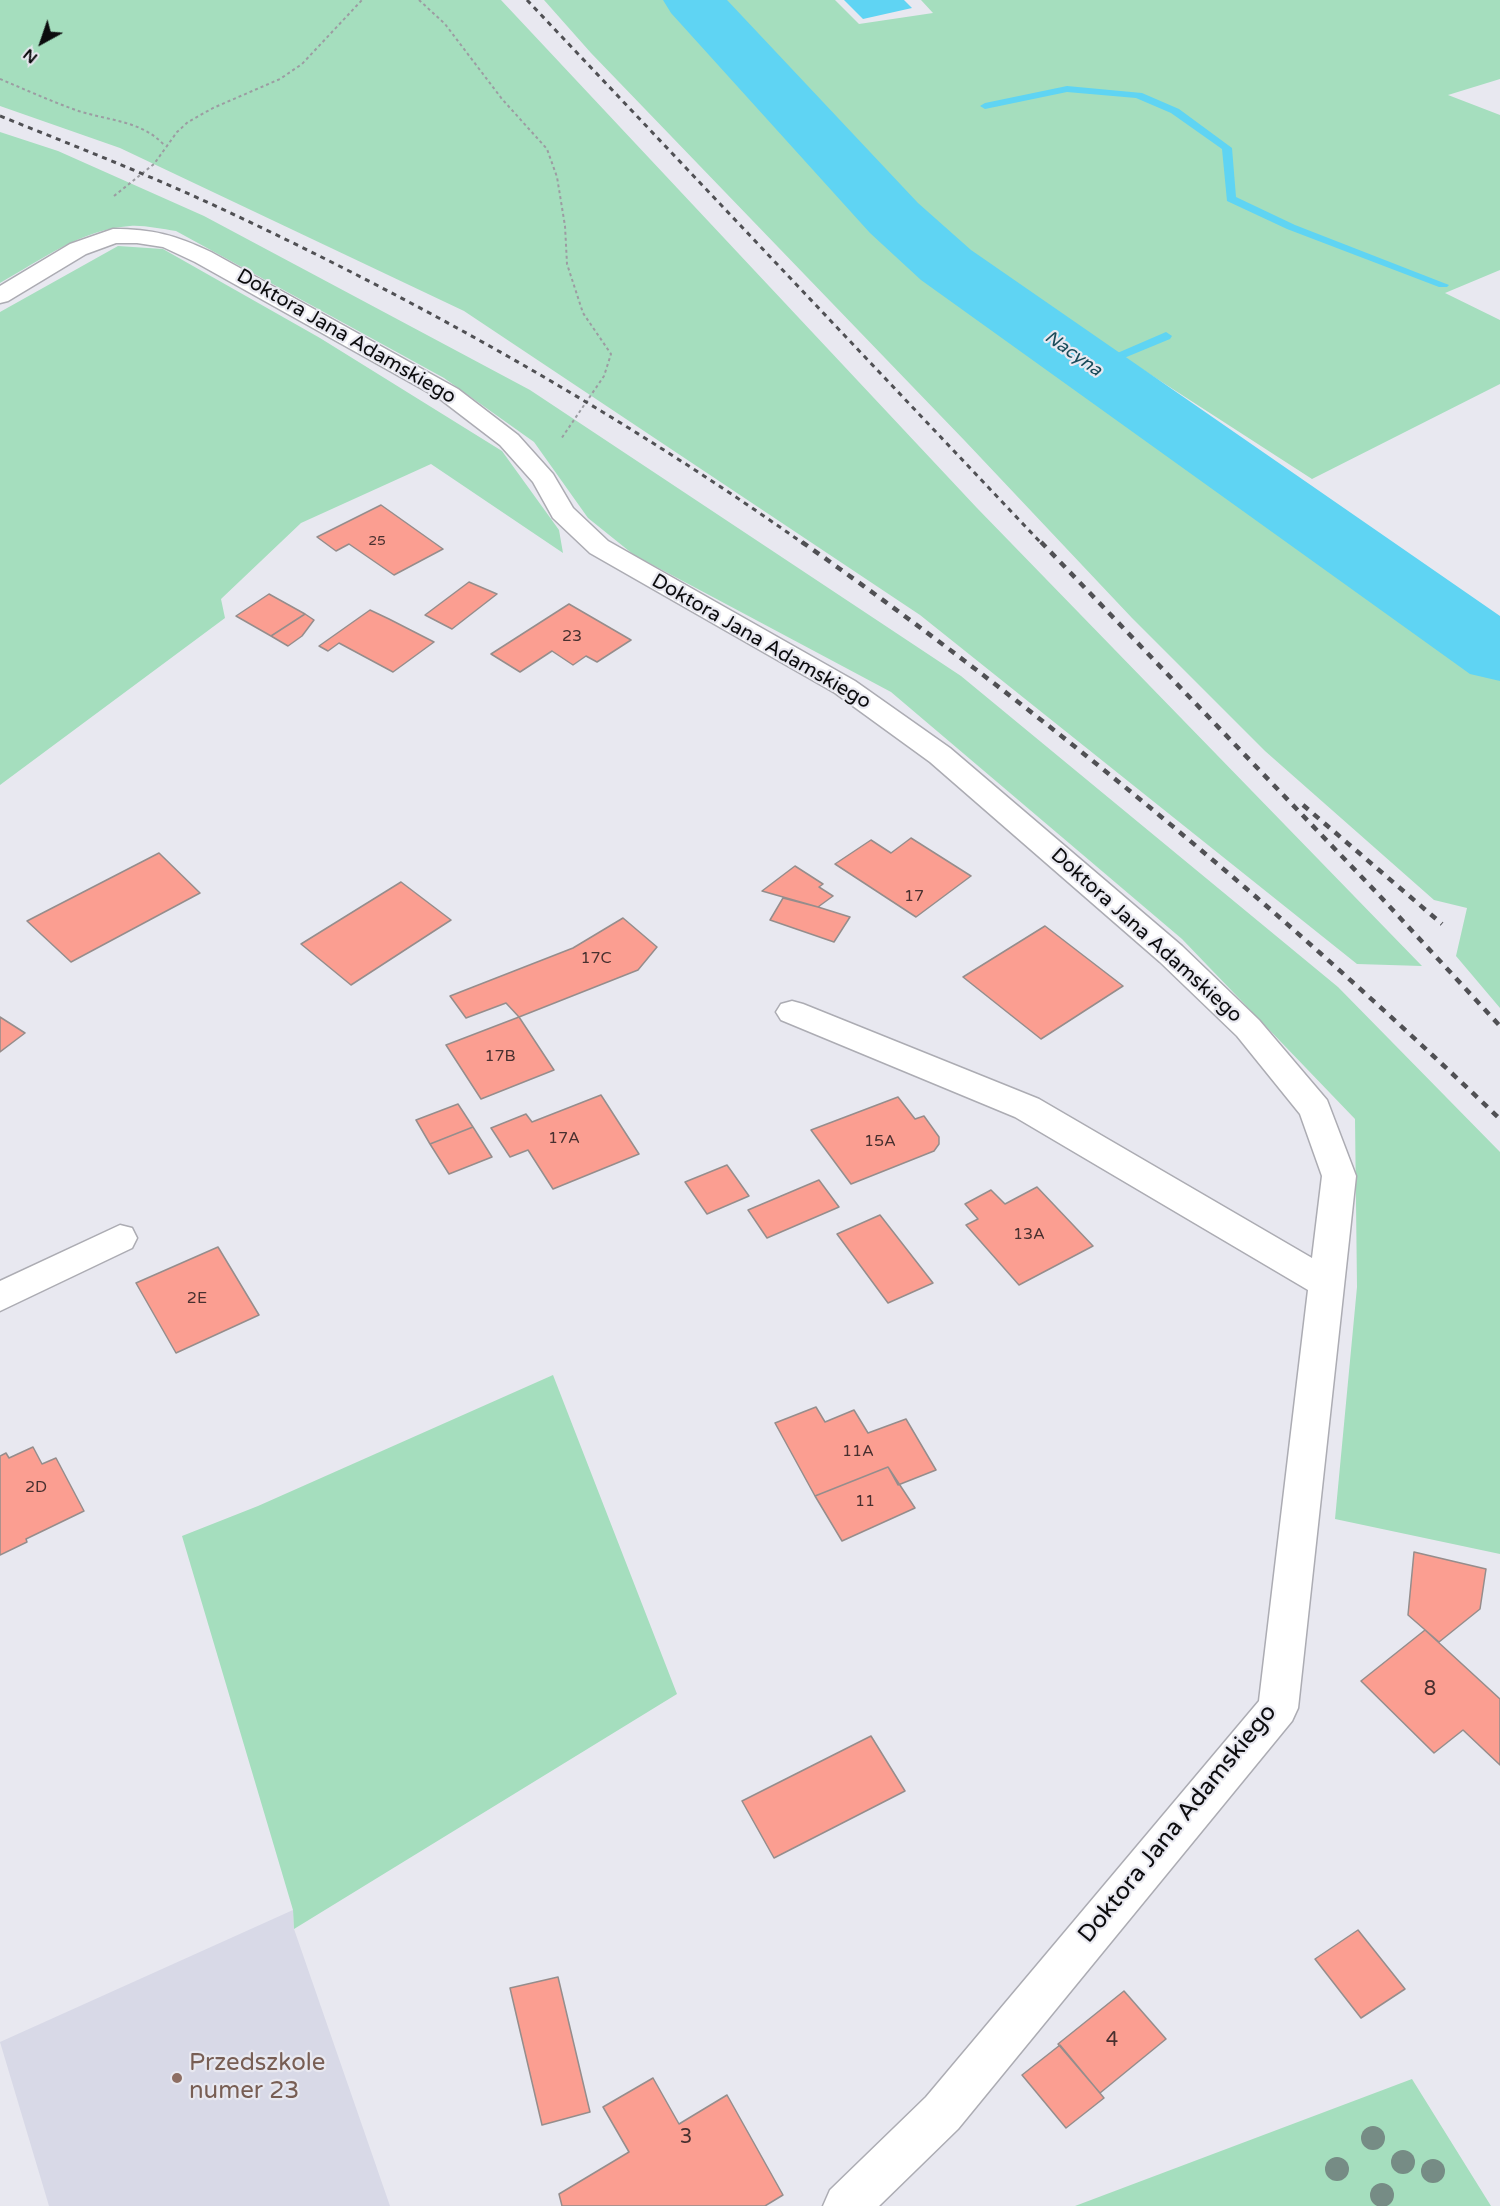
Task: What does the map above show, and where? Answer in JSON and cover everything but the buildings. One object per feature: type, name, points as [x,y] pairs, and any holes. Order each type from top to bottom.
[{"type":"street","name":"Doktora Jana Adamskiego","points":[[0,296],[78,249],[113,236],[137,236],[169,241],[203,256],[449,393],[509,440],[544,479],[562,512],[599,548],[845,687],[940,755],[1171,954],[1248,1028],[1315,1109],[1339,1176],[1278,1708],[942,2114],[846,2206]]},
{"type":"street","points":[[792,1012],[1027,1108],[1326,1283]]},
{"type":"street","points":[[0,1297],[120,1238]]},
{"type":"path","points":[[114,196],[155,163],[165,146],[188,122],[214,107],[290,73],[320,49],[342,18],[362,0]]},
{"type":"path","points":[[419,0],[445,24],[502,99],[547,149],[557,177],[565,226],[567,264],[583,313],[611,354],[607,369],[586,404],[577,411],[567,425],[544,479]]},
{"type":"path","points":[[0,79],[96,118],[145,129],[160,139],[165,146]]},
{"type":"shaded area","name":"Przedszkole numer 23","points":[[293,1910],[294,1929],[390,2206],[49,2206],[0,2042]]},
{"type":"green space","points":[[0,0],[501,0],[977,508],[1422,966],[1357,964],[920,615],[464,311],[120,148],[0,106]]},
{"type":"green space","points":[[544,0],[679,0],[877,217],[944,277],[1500,671],[1500,1008],[1456,956],[1467,908],[1434,900],[1265,751],[1132,618],[591,53]]},
{"type":"green space","points":[[718,0],[835,0],[859,24],[933,13],[921,0],[1500,0],[1500,79],[1448,95],[1500,115],[1500,270],[1445,293],[1500,320],[1500,384],[1312,479],[970,258]]},
{"type":"green space","points":[[0,132],[58,151],[204,216],[530,390],[961,676],[1338,987],[1500,1152],[1500,1554],[1335,1519],[1357,1287],[1355,1119],[1182,939],[891,692],[634,555],[588,518],[534,442],[444,378],[176,231],[135,226],[112,228],[95,233],[62,247],[0,283]]},
{"type":"green space","points":[[118,246],[163,249],[320,338],[502,451],[559,530],[563,553],[431,464],[301,523],[221,599],[225,618],[0,785],[0,312]]},
{"type":"green space","points":[[553,1375],[677,1694],[294,1929],[293,1910],[182,1536],[258,1506]]},
{"type":"green space","points":[[1412,2079],[1491,2206],[1075,2206]]},
{"type":"water","points":[[844,0],[904,0],[912,8],[863,19]]},
{"type":"waterway","name":"Nacyna","points":[[693,0],[894,218],[946,265],[1500,655]]},
{"type":"waterway","points":[[985,106],[1067,89],[1138,95],[1175,111],[1227,148],[1231,199],[1291,227],[1443,285]]},
{"type":"waterway","points":[[1091,367],[1166,336]]},
{"type":"railway","points":[[527,0],[1042,544]]},
{"type":"railway","points":[[0,116],[208,202],[456,327],[598,409],[804,544]]},
{"type":"railway","points":[[802,542],[985,676],[1162,817],[1334,965],[1500,1119]]},
{"type":"railway","points":[[1041,542],[1378,894],[1500,1026]]},
{"type":"railway","points":[[1303,805],[1442,924]]},
{"type":"place","name":"Przedszkole numer 23","points":[[177,2078]]}]
